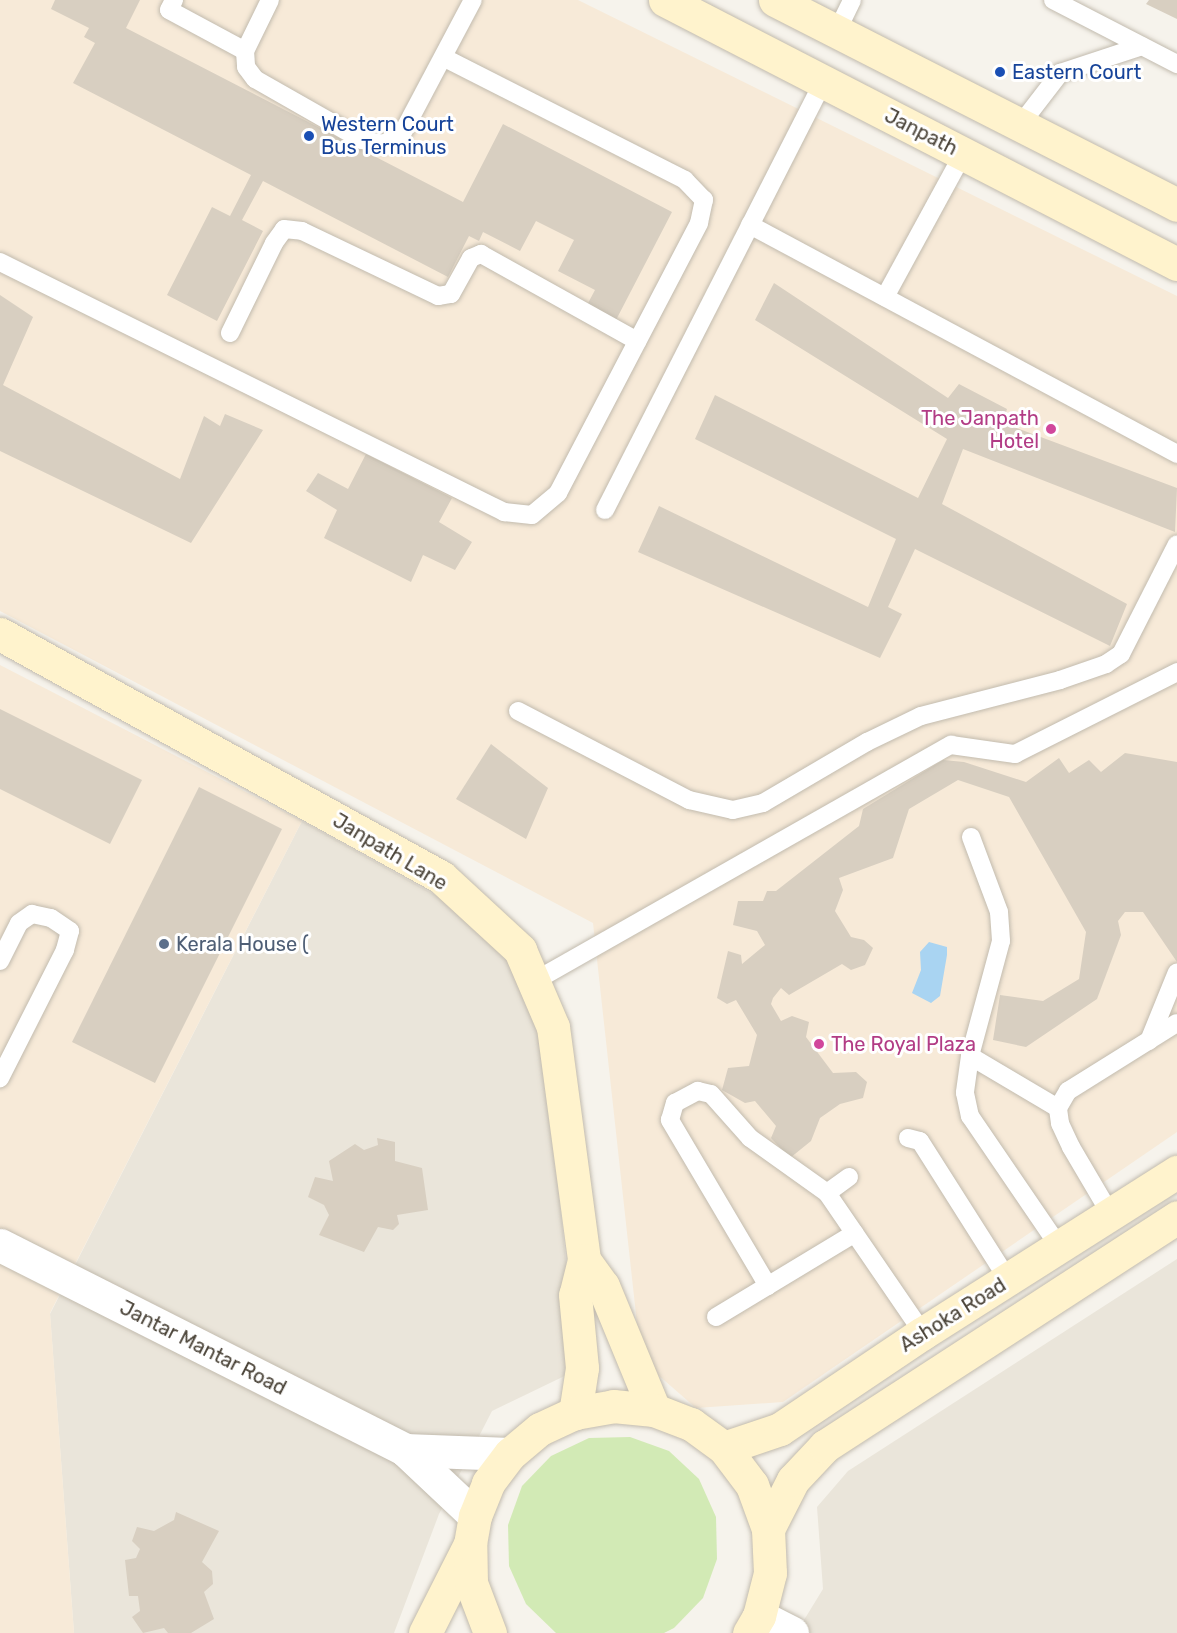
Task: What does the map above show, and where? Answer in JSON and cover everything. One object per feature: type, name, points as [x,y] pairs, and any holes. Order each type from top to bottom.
[{"type":"main road","name":"Janpath","points":[[665,0],[1177,264]]},
{"type":"main road","points":[[775,0],[1177,206]]},
{"type":"main road","name":"Janpath Lane","points":[[0,634],[441,877],[520,950],[553,1027],[584,1260],[575,1295],[582,1368],[575,1413]]},
{"type":"main road","name":"Ashoka Road","points":[[724,1448],[780,1429],[923,1333],[1009,1281],[1177,1172]]},
{"type":"main road","name":"Ashoka Road","points":[[768,1529],[793,1479],[825,1446],[1177,1217]]},
{"type":"main road","name":"Janpath Lane","points":[[584,1260],[603,1286],[654,1410]]},
{"type":"main road","points":[[425,1633],[472,1530],[489,1483],[510,1454],[540,1430],[575,1413],[614,1406],[654,1410],[692,1424],[724,1448],[752,1485],[768,1529],[770,1573],[754,1624]]},
{"type":"main road","points":[[472,1530],[471,1583],[490,1633]]},
{"type":"street","name":"Jantar Mantar Road","points":[[0,1245],[405,1450],[472,1530]]},
{"type":"street","name":"Jantar Mantar Road","points":[[405,1450],[510,1454]]},
{"type":"street","points":[[754,1624],[792,1633]]},
{"type":"lane","points":[[174,0],[169,10],[245,51]]},
{"type":"lane","points":[[270,0],[245,51],[246,67],[255,79],[362,140],[384,144],[403,132],[473,0]]},
{"type":"lane","points":[[837,31],[852,0]]},
{"type":"lane","points":[[1053,0],[1177,64]]},
{"type":"lane","points":[[1020,125],[1060,73],[1143,46]]},
{"type":"lane","points":[[0,262],[504,512],[532,515],[558,493],[699,223],[704,200],[685,180],[443,57]]},
{"type":"lane","points":[[605,510],[823,82]]},
{"type":"lane","points":[[885,297],[963,154]]},
{"type":"lane","points":[[750,225],[1177,454]]},
{"type":"lane","points":[[230,333],[274,243],[284,229],[302,231],[438,296],[452,294],[471,258],[481,254],[638,341]]},
{"type":"lane","points":[[518,711],[689,800],[733,810],[763,803],[867,742],[921,716],[1060,680],[1106,664],[1121,654],[1177,544]]},
{"type":"lane","points":[[533,982],[951,745],[1015,754],[1177,672]]},
{"type":"lane","points":[[971,837],[999,912],[1001,941],[970,1056],[965,1093],[970,1116],[1060,1248]]},
{"type":"lane","points":[[0,961],[19,923],[32,914],[51,918],[70,931],[65,950],[0,1078]]},
{"type":"lane","points":[[1149,1041],[1177,972]]},
{"type":"lane","points":[[1111,1215],[1071,1147],[1060,1123],[1058,1108],[1068,1091],[1177,1023]]},
{"type":"lane","points":[[970,1056],[1058,1108]]},
{"type":"lane","points":[[768,1286],[670,1120],[675,1103],[698,1091],[711,1094],[750,1138],[827,1193],[923,1333]]},
{"type":"lane","points":[[908,1138],[920,1141],[1009,1281]]},
{"type":"lane","points":[[827,1193],[849,1177]]},
{"type":"lane","points":[[716,1317],[855,1233]]},
{"type":"shaded area","points":[[0,0],[578,0],[1177,296],[1177,1132],[783,1402],[696,1408],[641,1360],[593,923],[0,611]]},
{"type":"shaded area","points":[[0,665],[302,821],[50,1313],[74,1633],[0,1633]]},
{"type":"shaded area","points":[[302,821],[534,950],[577,1370],[492,1411],[439,1514],[394,1633],[74,1633],[50,1314]]},
{"type":"shaded area","points":[[1177,1259],[1177,1633],[796,1633],[823,1589],[817,1507],[848,1471]]},
{"type":"green space","points":[[630,1437],[669,1451],[699,1479],[716,1517],[717,1559],[703,1598],[674,1628],[664,1633],[556,1633],[526,1604],[509,1566],[508,1525],[522,1486],[551,1456],[589,1438]]},
{"type":"water","points":[[929,942],[947,947],[940,996],[931,1003],[912,993],[921,970],[920,952]]},
{"type":"building","points":[[55,0],[140,0],[126,28],[463,202],[503,124],[672,212],[616,320],[587,305],[595,290],[558,271],[574,240],[536,221],[520,251],[483,232],[479,241],[469,236],[448,277],[263,181],[242,220],[263,231],[217,321],[167,295],[212,207],[230,216],[251,175],[73,83],[95,43],[84,37],[89,28],[51,9]]},
{"type":"building","points":[[1149,0],[1177,0],[1177,19],[1146,4]]},
{"type":"building","points":[[774,283],[948,398],[959,384],[1007,409],[1003,423],[1177,488],[1175,532],[963,449],[942,504],[1127,604],[1110,646],[915,549],[888,607],[902,614],[880,658],[638,552],[659,506],[868,607],[896,539],[695,439],[715,395],[918,498],[947,439],[755,320]]},
{"type":"building","points":[[0,295],[33,317],[3,385],[180,479],[204,416],[220,426],[225,414],[263,430],[191,543],[0,451]]},
{"type":"building","points":[[366,454],[452,498],[439,522],[472,542],[455,570],[423,555],[411,582],[324,538],[337,510],[306,491],[318,473],[348,489]]},
{"type":"building","points":[[0,709],[142,780],[110,844],[0,789]]},
{"type":"building","points":[[491,744],[548,788],[526,839],[456,799]]},
{"type":"building","points":[[1125,753],[1177,762],[1177,962],[1143,912],[1125,912],[1118,921],[1121,935],[1097,999],[1026,1047],[993,1040],[1000,995],[1043,1001],[1079,979],[1086,932],[1009,797],[958,780],[909,809],[893,858],[839,878],[843,890],[835,911],[851,937],[864,940],[873,948],[865,965],[851,970],[842,964],[789,995],[781,988],[773,998],[771,1004],[781,1021],[792,1016],[809,1022],[806,1037],[833,1073],[856,1072],[867,1082],[863,1098],[840,1104],[820,1118],[811,1141],[790,1158],[771,1138],[776,1126],[755,1101],[745,1103],[722,1090],[728,1068],[749,1066],[757,1035],[736,1000],[727,1004],[717,998],[728,951],[741,955],[742,964],[765,945],[757,931],[733,925],[738,901],[763,901],[767,891],[776,891],[859,826],[863,809],[943,760],[964,762],[1026,782],[1059,758],[1069,773],[1089,760],[1101,772]]},
{"type":"building","points":[[199,787],[282,829],[155,1083],[72,1042]]},
{"type":"building","points":[[377,1138],[395,1142],[395,1161],[422,1168],[428,1210],[397,1215],[399,1224],[393,1230],[378,1227],[364,1252],[319,1235],[329,1215],[324,1205],[308,1197],[315,1177],[333,1181],[329,1161],[355,1144],[364,1150],[378,1145]]},
{"type":"building","points":[[176,1512],[219,1531],[202,1562],[212,1571],[213,1584],[204,1592],[214,1619],[191,1633],[168,1633],[164,1628],[143,1633],[132,1617],[140,1611],[138,1596],[129,1596],[125,1560],[136,1558],[140,1549],[132,1541],[137,1527],[154,1531],[174,1520]]},
{"type":"place","name":"Eastern Court","points":[[1000,72]]},
{"type":"place","name":"Western Court Bus Terminus","points":[[309,136]]},
{"type":"place","name":"The Janpath Hotel","points":[[1051,429]]},
{"type":"place","name":"Kerala House (","points":[[164,944]]},
{"type":"place","name":"The Royal Plaza","points":[[819,1044]]}]
